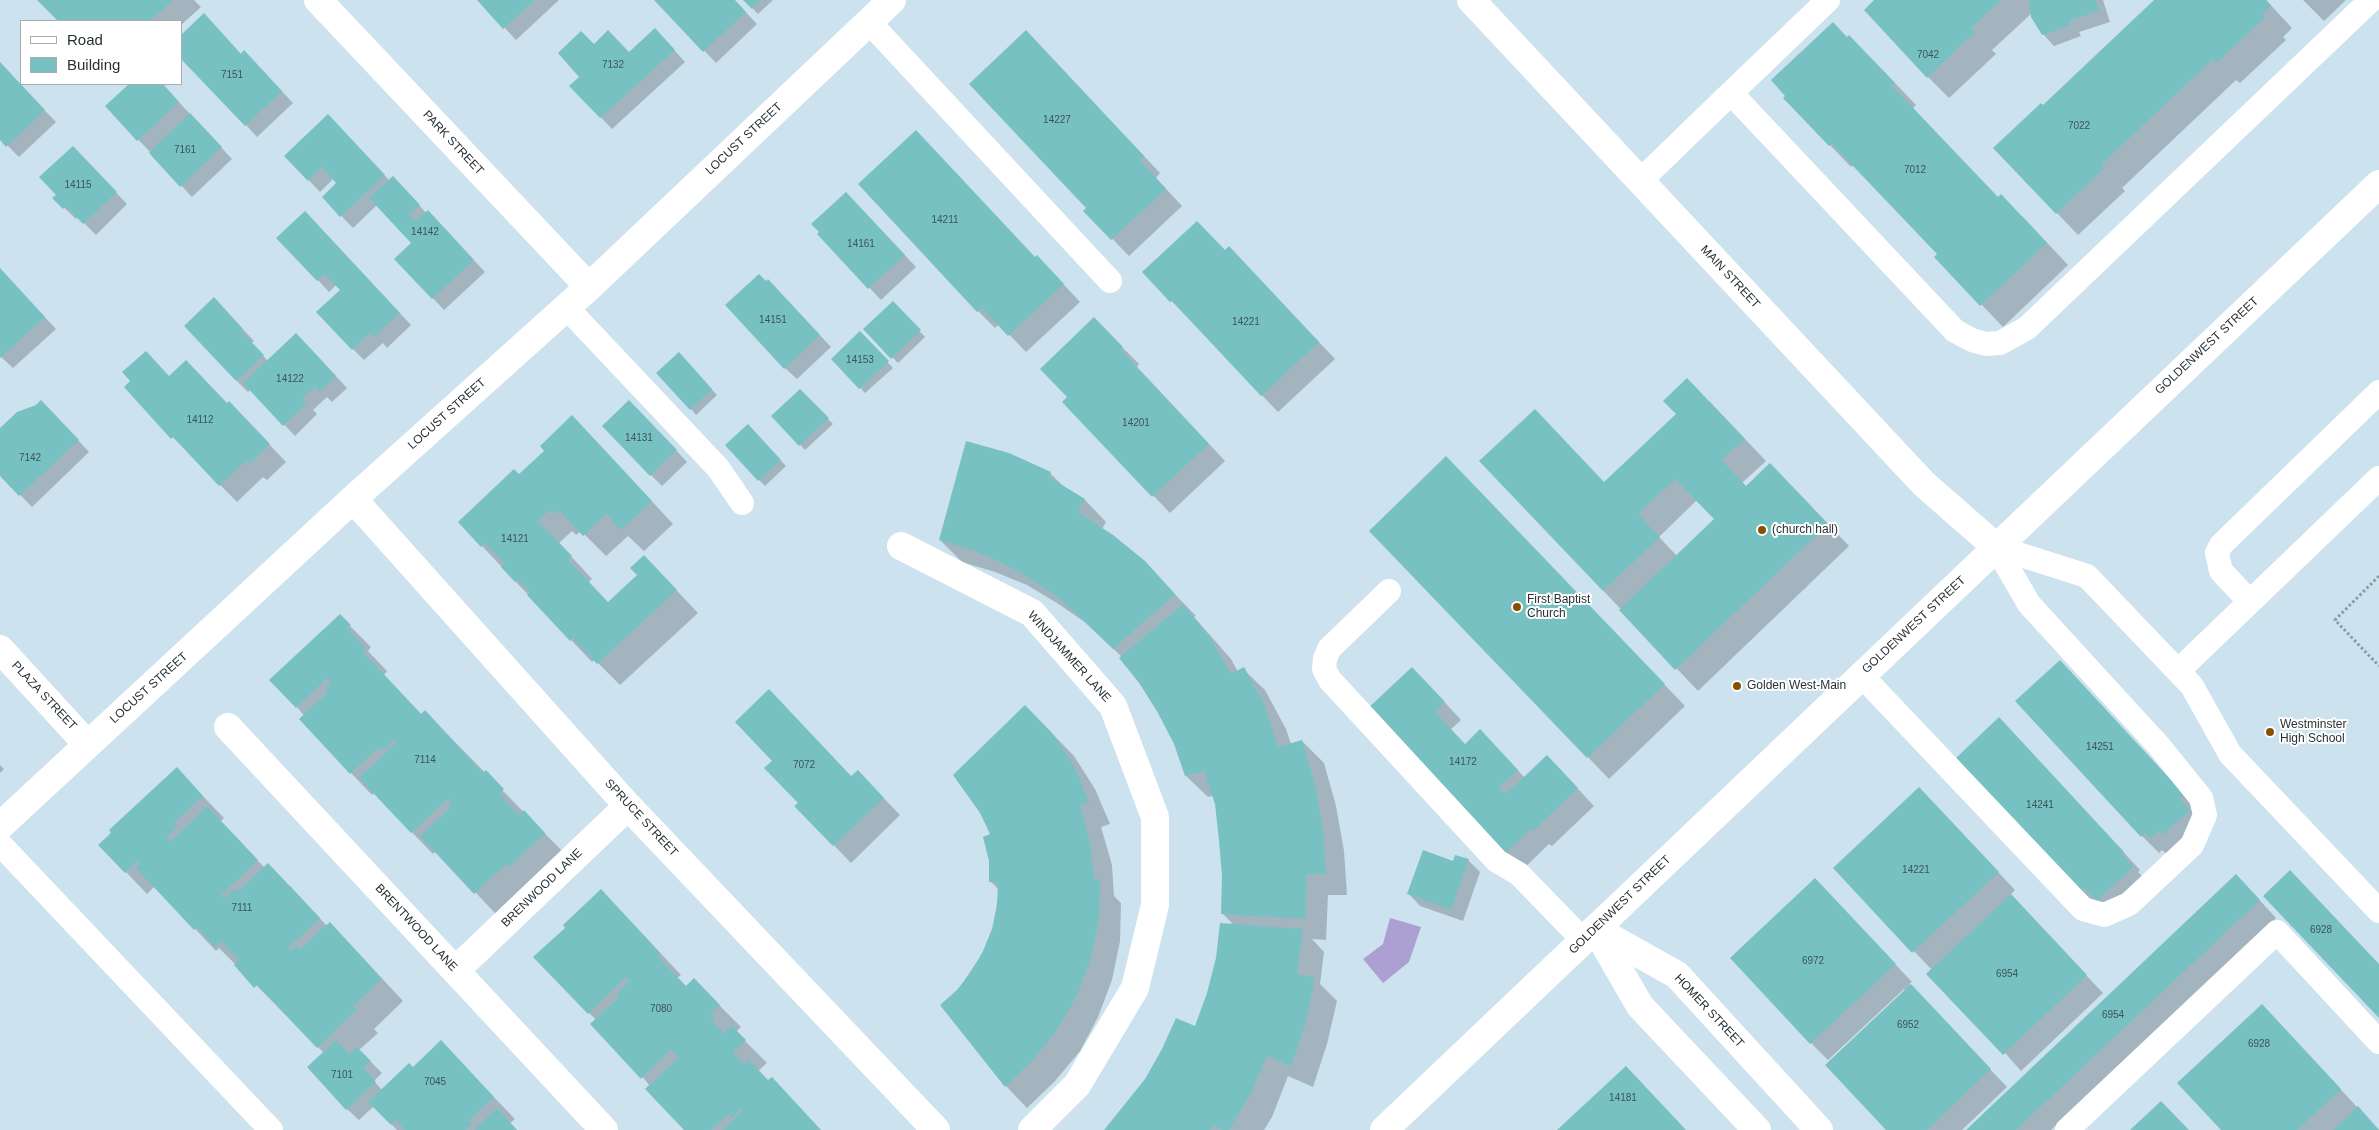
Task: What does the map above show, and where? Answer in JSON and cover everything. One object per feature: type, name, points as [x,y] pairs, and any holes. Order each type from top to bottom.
[{"type":"street","name":"PARK STREET","points":[[318,0],[589,287]]},
{"type":"street","name":"LOCUST STREET","points":[[0,826],[353,500],[589,287],[892,0]]},
{"type":"street","name":"MAIN STREET","points":[[1470,0],[1924,484],[1996,547]]},
{"type":"street","name":"GOLDENWEST STREET","points":[[1384,1130],[2379,184]]},
{"type":"street","name":"SPRUCE STREET","points":[[353,500],[628,806],[936,1130]]},
{"type":"street","name":"WINDJAMMER LANE","points":[[901,546],[1032,613],[1113,706],[1155,817],[1155,905],[1135,988],[1077,1085],[1032,1130]]},
{"type":"street","name":"PLAZA STREET","points":[[0,649],[88,744]]},
{"type":"street","name":"BRENTWOOD LANE","points":[[228,727],[604,1130]]},
{"type":"street","name":"BRENWOOD LANE","points":[[456,970],[628,806]]},
{"type":"street","points":[[1589,934],[1640,1006],[1757,1130]]},
{"type":"street","name":"HOMER STREET","points":[[1589,934],[1677,975],[1819,1130]]},
{"type":"lane","points":[[1640,181],[1828,0]]},
{"type":"lane","points":[[1732,93],[1956,331],[1972,340],[1986,344],[2000,343],[2027,328],[2371,0]]},
{"type":"lane","points":[[869,22],[1110,281]]},
{"type":"lane","points":[[566,307],[718,468],[742,503]]},
{"type":"lane","points":[[2250,602],[2221,572],[2217,553],[2221,545],[2379,392]]},
{"type":"lane","points":[[2178,671],[2379,478]]},
{"type":"lane","points":[[1996,547],[2087,576],[2192,686],[2230,754],[2379,911]]},
{"type":"lane","points":[[1861,675],[2083,909],[2104,914],[2129,904],[2192,845],[2205,815],[2201,798],[2159,746],[2029,604],[1996,547]]},
{"type":"lane","points":[[1389,592],[1329,648],[1324,669],[1330,680],[1497,861],[1519,874],[1589,934]]},
{"type":"lane","points":[[0,844],[270,1130]]},
{"type":"lane","points":[[2067,1130],[2277,932],[2379,1042]]},
{"type":"path","points":[[2379,576],[2334,620],[2379,666]]},
{"type":"shaded area","points":[[1390,918],[1421,927],[1409,962],[1383,983],[1363,959],[1383,944]]},
{"type":"building","points":[[37,0],[173,0],[151,20],[57,20]]},
{"type":"building","points":[[477,0],[535,0],[503,29]]},
{"type":"building","points":[[654,0],[735,0],[746,12],[703,52]]},
{"type":"building","points":[[743,0],[761,0],[752,9]]},
{"type":"building","points":[[1874,0],[2001,0],[1971,28],[1975,32],[1927,78],[1864,10]]},
{"type":"building","points":[[2029,0],[2096,0],[2099,10],[2069,21],[2071,25],[2042,35],[2031,17]]},
{"type":"building","points":[[2154,0],[2266,0],[2271,5],[2262,14],[2265,17],[2217,63],[2213,59],[2101,165],[2104,168],[2056,214],[1993,148],[2041,103],[2043,105]]},
{"type":"building","points":[[204,13],[241,54],[244,50],[282,91],[245,126],[182,60],[182,34]]},
{"type":"building","points":[[1833,22],[1847,37],[1849,35],[1895,83],[1892,86],[1998,197],[2001,194],[2047,243],[1980,306],[1934,257],[1937,254],[1832,144],[1829,146],[1783,98],[1785,96],[1771,80]]},
{"type":"building","points":[[655,28],[675,50],[600,118],[569,86],[579,77],[558,53],[581,31],[594,44],[608,30],[629,52]]},
{"type":"building","points":[[1026,30],[1144,156],[1140,160],[1166,189],[1111,240],[1083,211],[1086,208],[969,84]]},
{"type":"building","points":[[0,62],[45,110],[6,147],[0,140]]},
{"type":"building","points":[[128,85],[164,85],[179,102],[137,141],[105,106]]},
{"type":"building","points":[[190,113],[222,147],[180,187],[149,153]]},
{"type":"building","points":[[328,114],[385,175],[340,217],[322,197],[336,183],[322,167],[308,181],[284,156]]},
{"type":"building","points":[[916,130],[1035,257],[1037,255],[1064,284],[1008,336],[982,308],[977,312],[858,184]]},
{"type":"building","points":[[73,146],[117,192],[83,224],[66,206],[63,209],[52,198],[56,195],[39,177]]},
{"type":"building","points":[[393,176],[420,205],[409,215],[415,221],[428,210],[474,260],[432,299],[394,259],[411,243],[369,198]]},
{"type":"building","points":[[846,192],[905,255],[868,289],[817,234],[819,232],[811,224]]},
{"type":"building","points":[[305,211],[400,313],[374,337],[370,333],[352,350],[316,312],[340,290],[324,274],[317,281],[276,238]]},
{"type":"building","points":[[1197,221],[1225,250],[1229,246],[1319,342],[1261,396],[1172,301],[1170,302],[1142,272]]},
{"type":"building","points":[[0,268],[45,317],[0,358]]},
{"type":"building","points":[[759,274],[766,281],[768,279],[820,335],[784,369],[725,305]]},
{"type":"building","points":[[214,297],[243,329],[241,331],[264,355],[236,381],[184,326]]},
{"type":"building","points":[[893,301],[921,330],[891,359],[863,329]]},
{"type":"building","points":[[1094,317],[1123,347],[1121,350],[1209,444],[1152,497],[1062,402],[1067,397],[1040,369]]},
{"type":"building","points":[[860,331],[889,361],[859,389],[831,359]]},
{"type":"building","points":[[296,333],[336,376],[320,392],[315,387],[303,398],[306,402],[303,407],[283,426],[243,383]]},
{"type":"building","points":[[146,351],[169,376],[186,360],[270,444],[249,464],[246,461],[219,486],[173,437],[171,439],[124,387],[130,381],[122,372]]},
{"type":"building","points":[[679,352],[712,389],[690,410],[656,373]]},
{"type":"building","name":"(church hall)","points":[[1687,378],[1745,439],[1721,460],[1746,486],[1770,463],[1828,524],[1675,670],[1619,610],[1714,519],[1675,479],[1638,514],[1660,537],[1603,591],[1479,461],[1535,409],[1604,482],[1676,414],[1663,401]]},
{"type":"building","points":[[800,389],[829,418],[799,446],[771,416]]},
{"type":"building","points":[[41,400],[79,440],[19,496],[0,476],[0,428],[17,412],[36,405]]},
{"type":"building","points":[[629,400],[677,450],[650,476],[602,426]]},
{"type":"building","points":[[572,415],[652,501],[621,530],[606,514],[583,536],[559,510],[554,514],[550,510],[538,521],[572,556],[568,560],[608,602],[637,575],[630,568],[644,555],[677,590],[597,664],[573,638],[570,641],[527,595],[530,592],[518,579],[515,582],[501,567],[505,563],[485,543],[481,547],[458,522],[514,469],[519,474],[544,451],[540,446]]},
{"type":"building","points":[[748,424],[781,460],[758,481],[725,445]]},
{"type":"building","points":[[966,441],[1009,453],[1051,472],[1049,477],[1085,499],[1078,512],[1113,535],[1145,561],[1175,594],[1113,649],[1063,601],[1034,581],[1004,564],[972,550],[939,540]]},
{"type":"building","name":"First Baptist Church","points":[[1446,456],[1665,684],[1587,758],[1369,531]]},
{"type":"building","points":[[1183,604],[1209,636],[1231,674],[1244,667],[1265,706],[1278,747],[1302,740],[1315,784],[1323,829],[1326,874],[1307,874],[1305,919],[1221,914],[1222,876],[1215,804],[1204,771],[1185,776],[1174,744],[1158,713],[1140,684],[1119,658]]},
{"type":"building","points":[[340,614],[351,625],[347,628],[366,649],[363,652],[421,714],[425,710],[483,773],[486,770],[504,789],[499,794],[519,815],[524,810],[545,833],[509,867],[506,864],[474,894],[420,836],[452,806],[448,803],[451,800],[449,798],[411,833],[359,778],[397,742],[395,739],[382,751],[379,747],[350,774],[299,719],[328,692],[325,688],[331,683],[327,678],[296,708],[269,680]]},
{"type":"building","points":[[2060,660],[2184,794],[2180,799],[2190,810],[2163,835],[2159,831],[2150,839],[2145,833],[2141,837],[2015,701]]},
{"type":"building","points":[[1412,667],[1445,702],[1435,712],[1465,744],[1480,729],[1518,770],[1499,787],[1506,794],[1547,755],[1578,788],[1534,830],[1532,828],[1502,856],[1366,710]]},
{"type":"building","points":[[769,689],[851,776],[858,770],[884,798],[833,846],[794,806],[798,803],[764,768],[772,761],[735,722]]},
{"type":"building","points":[[1025,705],[1052,733],[1074,766],[1089,802],[1080,805],[1090,842],[1094,879],[1100,880],[1099,919],[1091,958],[1077,995],[1058,1029],[1033,1060],[1005,1087],[940,1005],[957,990],[972,971],[992,929],[997,906],[998,882],[989,882],[989,861],[983,837],[990,834],[980,813],[953,775]]},
{"type":"building","points":[[1999,717],[2124,852],[2122,854],[2133,867],[2097,901],[2084,888],[2082,893],[1956,758]]},
{"type":"building","points":[[177,767],[203,796],[174,823],[177,827],[166,838],[170,842],[207,806],[258,860],[221,895],[224,898],[234,889],[237,892],[268,863],[320,918],[288,948],[291,951],[297,946],[300,949],[330,922],[382,979],[353,1006],[357,1010],[317,1048],[257,985],[254,988],[234,965],[239,960],[221,941],[215,947],[197,927],[194,930],[136,868],[140,864],[137,861],[125,873],[98,845],[111,833],[109,830]]},
{"type":"building","points":[[1919,787],[1999,872],[1912,953],[1833,868]]},
{"type":"building","points":[[1423,850],[1453,861],[1455,855],[1469,859],[1451,910],[1407,894]]},
{"type":"building","points":[[2290,870],[2379,964],[2379,1018],[2263,896]]},
{"type":"building","points":[[2236,874],[2260,900],[2016,1130],[1966,1130]]},
{"type":"building","points":[[1815,878],[1896,964],[1810,1044],[1730,958]]},
{"type":"building","points":[[601,889],[660,953],[657,956],[686,986],[694,978],[720,1005],[711,1013],[715,1017],[711,1020],[724,1033],[731,1025],[746,1040],[733,1053],[744,1065],[749,1060],[768,1080],[772,1077],[821,1130],[723,1130],[743,1110],[741,1108],[732,1118],[728,1114],[711,1130],[684,1130],[645,1089],[679,1057],[671,1049],[641,1079],[590,1024],[620,996],[617,993],[629,981],[626,977],[588,1014],[533,957],[565,928],[563,925]]},
{"type":"building","points":[[2011,894],[2087,975],[2003,1055],[1926,974]]},
{"type":"building","points":[[1220,923],[1303,929],[1297,974],[1315,978],[1306,1022],[1291,1066],[1267,1056],[1250,1095],[1229,1130],[1223,1130],[1214,1125],[1210,1130],[1104,1130],[1145,1079],[1162,1049],[1176,1018],[1195,1026],[1207,993],[1216,958]]},
{"type":"building","points":[[1911,984],[1991,1069],[1927,1130],[1886,1130],[1825,1065]]},
{"type":"building","points":[[2262,1004],[2341,1089],[2297,1130],[2221,1130],[2177,1083]]},
{"type":"building","points":[[336,1040],[349,1054],[357,1047],[371,1061],[363,1068],[376,1082],[346,1110],[307,1067]]},
{"type":"building","points":[[441,1040],[494,1097],[468,1121],[472,1124],[465,1130],[405,1130],[396,1120],[391,1125],[368,1102],[409,1063],[413,1067]]},
{"type":"building","points":[[1626,1066],[1686,1130],[1557,1130]]},
{"type":"building","points":[[2161,1101],[2189,1130],[2130,1130]]},
{"type":"building","points":[[2358,1106],[2379,1130],[2333,1130]]},
{"type":"building","points":[[497,1108],[517,1130],[474,1130]]},
{"type":"place","name":"(church hall)","points":[[1762,530]]},
{"type":"place","name":"First Baptist Church","points":[[1517,607]]},
{"type":"place","name":"Golden West-Main","points":[[1737,686]]},
{"type":"place","name":"Westminster High School","points":[[2270,732]]}]
